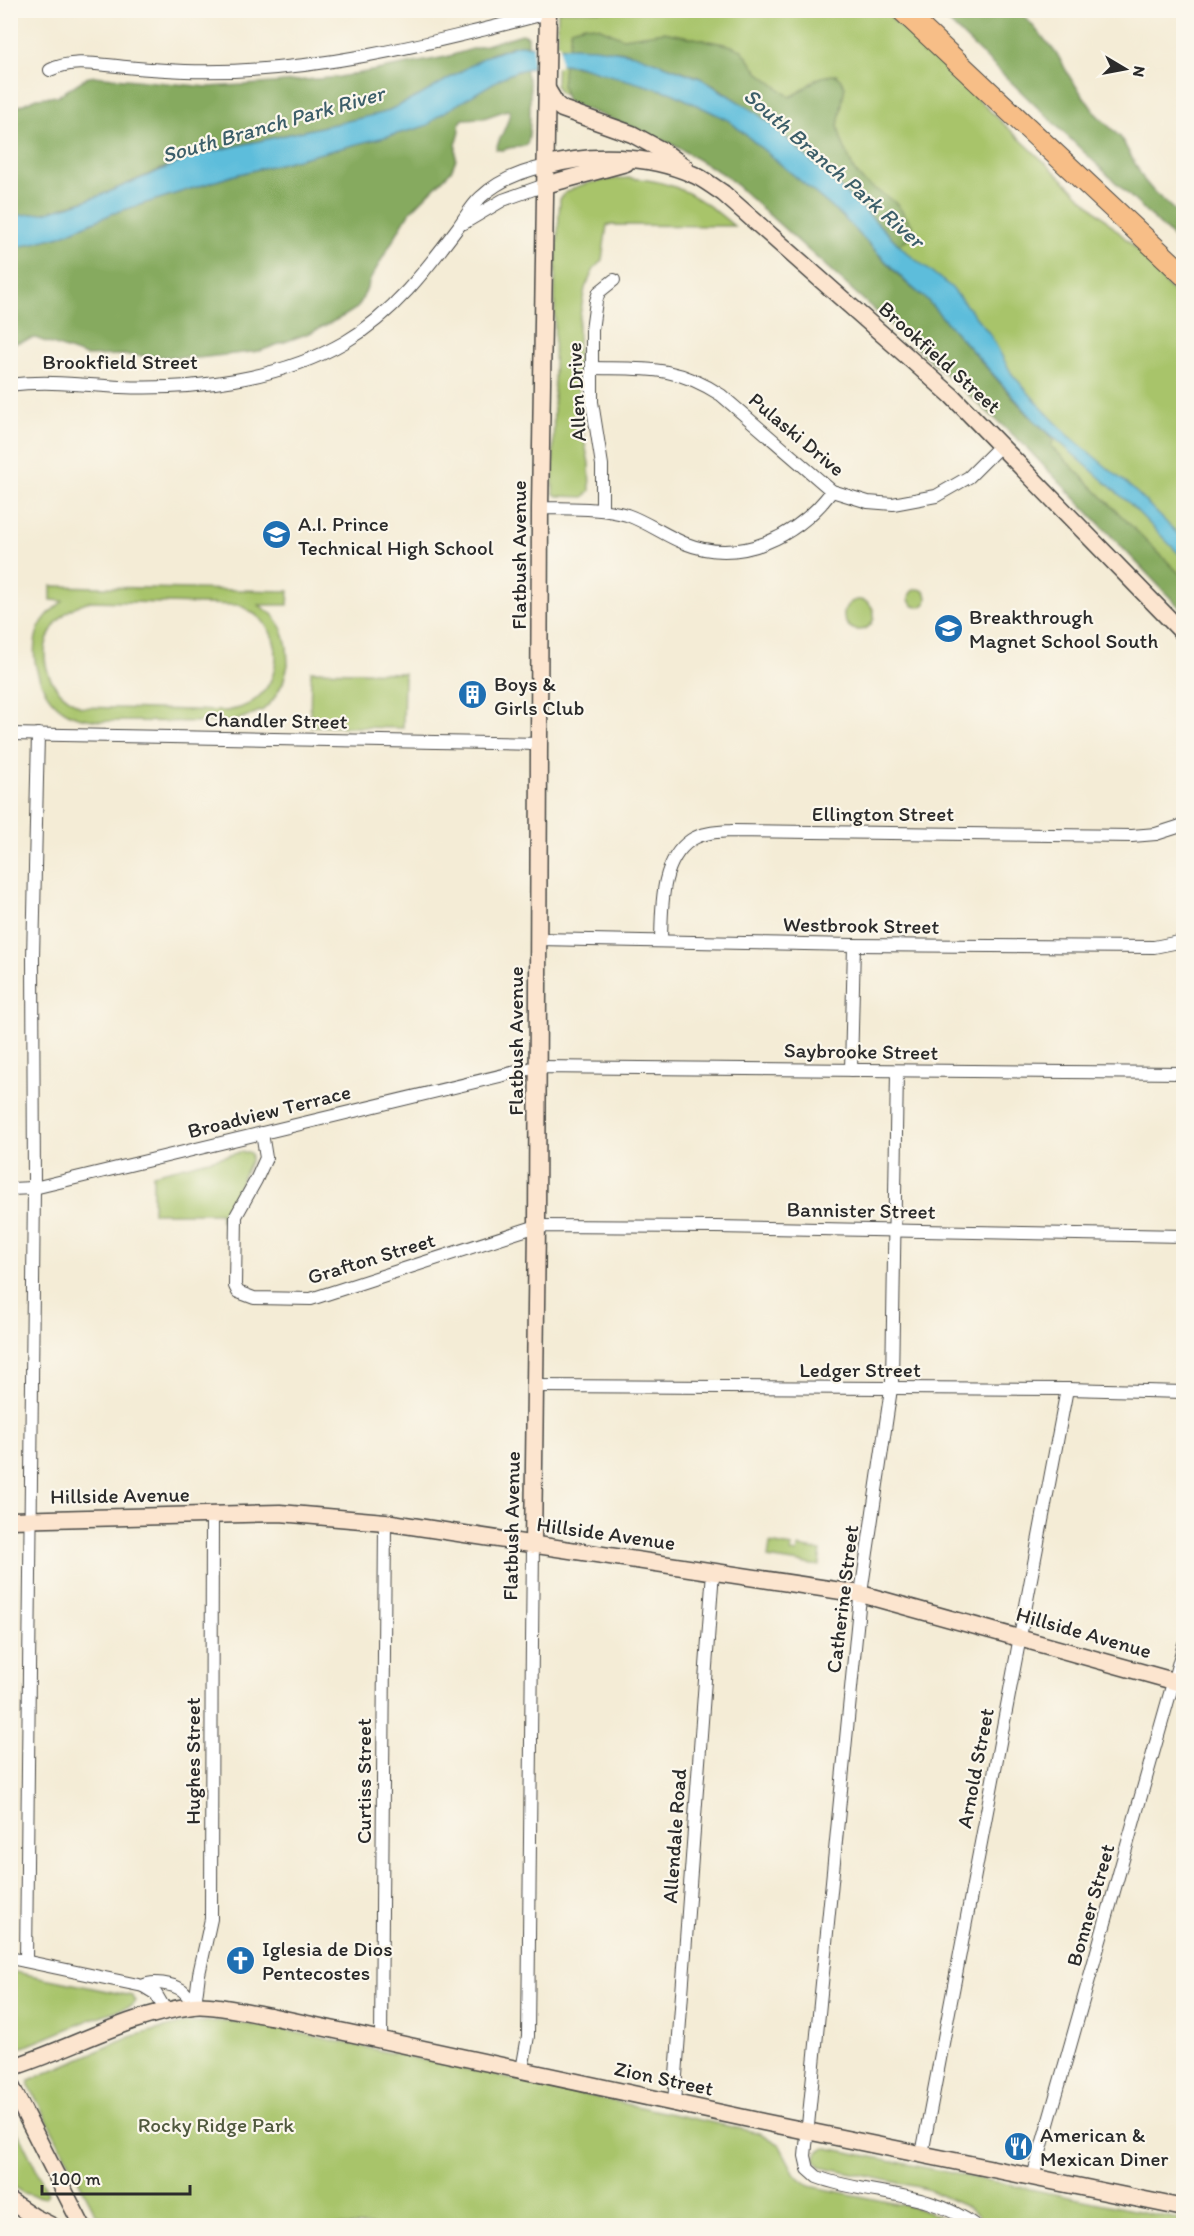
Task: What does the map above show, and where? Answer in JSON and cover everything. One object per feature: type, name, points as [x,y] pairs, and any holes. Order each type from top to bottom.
[{"type":"highway","points":[[903,10],[1184,275]]},
{"type":"highway","points":[[918,10],[1184,260]]},
{"type":"street","name":"Flatbush Avenue","points":[[522,2070],[528,2036],[537,1226],[540,508],[548,12]]},
{"type":"street","points":[[50,69],[58,65],[79,62],[130,68],[208,71],[313,64],[417,46],[548,12]]},
{"type":"street","points":[[547,89],[562,109],[632,134],[663,151],[693,174]]},
{"type":"street","name":"Brookfield Street","points":[[10,385],[40,382],[138,387],[196,385],[258,375],[310,358],[346,341],[380,318],[409,290],[460,225],[472,206],[493,187],[525,172],[580,158],[596,157],[663,165],[693,174],[723,194],[952,396],[1184,634]]},
{"type":"street","name":"Brookfield Street","points":[[460,225],[503,200],[545,185],[634,161]]},
{"type":"street","name":"Allen Drive","points":[[602,510],[602,474],[592,402],[592,330],[599,292],[614,280]]},
{"type":"street","name":"Pulaski Drive","points":[[592,369],[671,371],[704,384],[721,395],[832,491],[868,502],[893,504],[936,496],[969,477],[1002,445]]},
{"type":"street","points":[[540,508],[602,510],[645,522],[685,543],[724,551],[773,541],[798,526],[819,507],[832,491]]},
{"type":"street","name":"Chandler Street","points":[[10,734],[540,744]]},
{"type":"street","points":[[26,1961],[34,1188],[33,958],[38,734]]},
{"type":"street","name":"Ellington Street","points":[[661,940],[662,901],[674,859],[691,840],[706,834],[732,831],[1132,836],[1156,834],[1184,825]]},
{"type":"street","name":"Westbrook Street","points":[[538,939],[854,945],[1154,947],[1184,942]]},
{"type":"street","points":[[851,1070],[854,945]]},
{"type":"street","name":"Broadview Terrace","points":[[10,1189],[34,1188],[537,1067]]},
{"type":"street","name":"Saybrooke Street","points":[[537,1067],[1184,1073]]},
{"type":"street","name":"Catherine Street","points":[[897,1071],[891,1388],[861,1593],[807,2131],[806,2163],[811,2173],[817,2177],[920,2198],[948,2208],[976,2226]]},
{"type":"street","name":"Grafton Street","points":[[262,1133],[266,1158],[235,1221],[234,1280],[238,1292],[246,1297],[311,1299],[537,1226]]},
{"type":"street","name":"Bannister Street","points":[[537,1226],[1184,1236]]},
{"type":"street","name":"Ledger Street","points":[[535,1386],[1067,1389],[1184,1392]]},
{"type":"street","name":"Arnold Street","points":[[922,2154],[1067,1389]]},
{"type":"street","name":"Hillside Avenue","points":[[10,1520],[280,1513],[385,1522],[861,1593],[1178,1682]]},
{"type":"street","name":"Hughes Street","points":[[195,2005],[211,1919],[212,1515]]},
{"type":"street","name":"Curtiss Street","points":[[381,2040],[385,1522]]},
{"type":"street","name":"Allendale Road","points":[[674,2103],[713,1571]]},
{"type":"street","name":"Bonner Street","points":[[1033,2177],[1178,1682],[1184,1644]]},
{"type":"street","points":[[10,1958],[143,1986],[156,1994],[166,2011]]},
{"type":"street","points":[[10,2068],[114,2028],[166,2011],[195,2005],[182,1990],[177,1988],[152,1983],[143,1986]]},
{"type":"street","name":"Zion Street","points":[[195,2005],[270,2016],[807,2131],[1184,2208]]},
{"type":"street","points":[[10,2084],[82,2226]]},
{"type":"street","points":[[10,2201],[52,2226]]},
{"type":"green space","points":[[558,11],[884,11],[1143,255],[1166,285],[1183,301],[1183,604],[1024,438],[705,155],[560,93],[556,86]]},
{"type":"green space","points":[[937,11],[1020,11],[1057,54],[1071,79],[1096,114],[1121,138],[1144,180],[1183,218],[1183,247]]},
{"type":"green space","points":[[585,25],[598,27],[623,38],[664,32],[729,45],[742,50],[758,72],[790,97],[822,77],[837,75],[845,86],[838,126],[854,170],[863,181],[896,203],[912,225],[913,231],[910,237],[899,245],[772,125],[714,85],[696,76],[627,52],[569,47],[571,29]]},
{"type":"green space","points":[[522,34],[528,36],[528,45],[513,46],[491,54],[421,95],[383,113],[191,156],[99,196],[44,213],[11,216],[10,110],[37,98],[58,96],[86,78],[94,76],[208,87],[339,77],[446,57]]},
{"type":"green space","points":[[564,64],[593,69],[672,93],[728,120],[841,215],[906,283],[927,300],[1029,416],[1054,439],[1051,446],[1183,577],[1183,611],[1022,443],[726,176],[677,147],[567,102],[562,86]]},
{"type":"green space","points":[[525,69],[530,88],[530,127],[527,144],[502,150],[496,149],[510,111],[484,118],[463,119],[459,125],[456,159],[451,171],[409,213],[372,276],[361,302],[357,308],[344,316],[312,332],[260,351],[198,358],[86,356],[35,338],[11,344],[11,249],[60,236],[114,213],[235,175],[416,129],[426,125],[481,88]]},
{"type":"green space","points":[[629,178],[645,179],[673,186],[698,199],[734,226],[607,225],[602,260],[594,269],[585,288],[578,326],[578,410],[589,463],[590,491],[584,497],[558,496],[553,490],[555,283],[560,199],[565,193],[581,185]]},
{"type":"green space","points":[[51,586],[289,591],[288,605],[259,605],[273,615],[282,629],[287,646],[288,665],[283,683],[273,700],[263,710],[232,722],[84,719],[58,706],[43,687],[38,676],[35,651],[39,628],[46,616],[63,601],[51,600]],"holes":[[[91,601],[239,605],[263,621],[271,633],[276,653],[276,663],[269,683],[256,699],[242,707],[226,711],[81,707],[60,691],[49,675],[45,657],[49,635],[62,617],[80,605]]]},
{"type":"green space","points":[[918,589],[924,592],[927,598],[924,604],[918,607],[912,604],[909,598],[912,592]]},
{"type":"green space","points":[[859,600],[865,601],[873,609],[873,621],[865,629],[859,630],[853,629],[845,621],[844,615],[845,609],[853,601]]},
{"type":"green space","points":[[311,671],[404,673],[403,728],[310,726]]},
{"type":"green space","points":[[241,1152],[251,1154],[251,1160],[221,1222],[221,1213],[153,1213],[153,1174]]},
{"type":"green space","points":[[770,1543],[792,1547],[791,1552],[797,1553],[799,1547],[821,1551],[819,1566],[768,1558]]},
{"type":"green space","points":[[10,1971],[132,1996],[136,2001],[133,2005],[94,2018],[24,2047],[11,2046]]},
{"type":"green space","name":"Rocky Ridge Park","points":[[219,2021],[271,2027],[760,2133],[779,2144],[795,2174],[810,2186],[912,2207],[955,2225],[131,2226],[96,2214],[29,2085],[29,2080],[133,2036],[184,2023]]},
{"type":"green space","points":[[11,2119],[48,2193],[45,2198],[23,2193],[11,2185]]},
{"type":"green space","points":[[824,2148],[1183,2220],[1183,2225],[990,2225],[967,2207],[927,2189],[820,2166],[816,2160],[817,2154]]},
{"type":"water","points":[[518,45],[595,48],[634,54],[702,79],[772,125],[907,253],[951,287],[989,333],[1012,374],[1042,408],[1067,434],[1134,490],[1183,539],[1183,558],[1130,504],[1034,420],[927,300],[907,283],[841,215],[728,120],[672,93],[575,65],[563,64],[517,71],[438,116],[428,125],[235,175],[114,213],[60,236],[11,249],[10,216],[44,213],[69,206],[99,196],[197,155],[383,113],[421,95],[485,57]]},
{"type":"pier","points":[[533,44],[560,44],[560,67],[532,70]]},
{"type":"place","name":"A.I. Prince Technical High School","points":[[277,535]]},
{"type":"place","name":"Breakthrough Magnet School South","points":[[948,628]]},
{"type":"place","name":"Boys & Girls Club","points":[[473,695]]},
{"type":"place","name":"Iglesia de Dios Pentecostes","points":[[241,1960]]},
{"type":"place","name":"American & Mexican Diner","points":[[1019,2146]]},
{"type":"water label","name":"South Branch Park River","points":[[273,124]]},
{"type":"water label","name":"South Branch Park River","points":[[834,168]]}]
